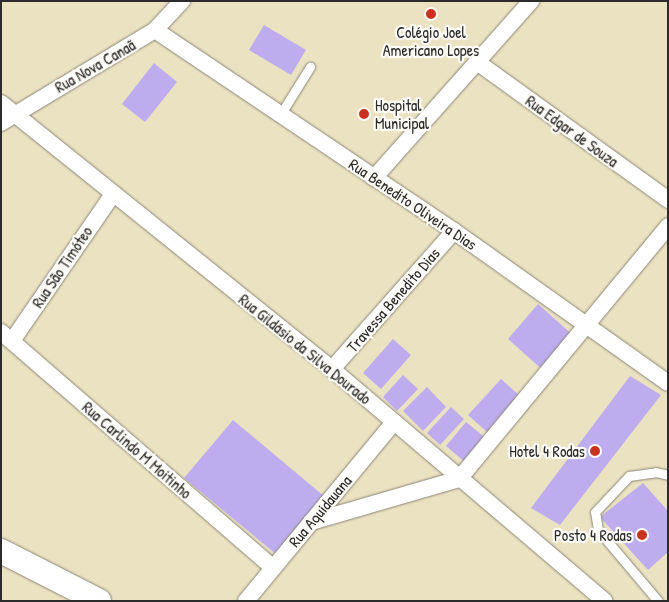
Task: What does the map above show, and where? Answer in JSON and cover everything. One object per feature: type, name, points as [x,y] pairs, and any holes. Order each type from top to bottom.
[{"type":"street","name":"Rua Nova Canaã","points":[[5,113],[155,30],[182,1]]},
{"type":"street","points":[[374,178],[531,1]]},
{"type":"street","name":"Rua Benedito Oliveira Dias","points":[[155,30],[454,230],[668,383]]},
{"type":"street","name":"Rua Edgar de Souza","points":[[477,62],[668,200]]},
{"type":"street","name":"Rua Gildásio da Silva Dourado","points":[[5,113],[112,194],[332,369],[459,479],[605,601]]},
{"type":"street","name":"Rua São Timóteo","points":[[6,336],[112,194]]},
{"type":"street","points":[[311,522],[459,479],[668,226]]},
{"type":"street","name":"Travessa Benedito Dias","points":[[332,369],[454,230]]},
{"type":"street","name":"Rua Carlindo M Moitinho","points":[[6,336],[273,568]]},
{"type":"street","name":"Rua Aquidauana","points":[[246,601],[394,422]]},
{"type":"street","points":[[1,551],[99,601]]},
{"type":"lane","points":[[280,114],[310,67]]},
{"type":"lane","points":[[658,601],[598,530],[594,512],[629,476],[656,472],[668,475]]},
{"type":"building","points":[[264,25],[306,50],[291,75],[249,50]]},
{"type":"building","points":[[154,63],[177,82],[145,122],[122,104]]},
{"type":"building","points":[[538,304],[575,337],[545,372],[508,339]]},
{"type":"building","points":[[393,339],[411,355],[381,389],[363,373]]},
{"type":"building","points":[[403,375],[418,389],[397,411],[383,397]]},
{"type":"building","name":"Hotel 4 Rodas","points":[[630,376],[661,395],[560,525],[531,508]]},
{"type":"building","points":[[501,379],[521,397],[488,433],[468,415]]},
{"type":"building","points":[[427,387],[446,407],[423,431],[403,411]]},
{"type":"building","points":[[451,407],[464,419],[440,445],[427,433]]},
{"type":"building","points":[[233,420],[325,497],[277,555],[184,478]]},
{"type":"building","points":[[466,422],[487,439],[466,463],[446,446]]},
{"type":"building","name":"Posto 4 Rodas","points":[[643,483],[668,511],[668,552],[648,570],[600,517]]},
{"type":"place","name":"Colégio Joel Americano Lopes","points":[[431,14]]},
{"type":"place","name":"Hospital Municipal","points":[[364,114]]},
{"type":"place","name":"Hotel 4 Rodas","points":[[595,451]]},
{"type":"place","name":"Posto 4 Rodas","points":[[642,535]]}]
